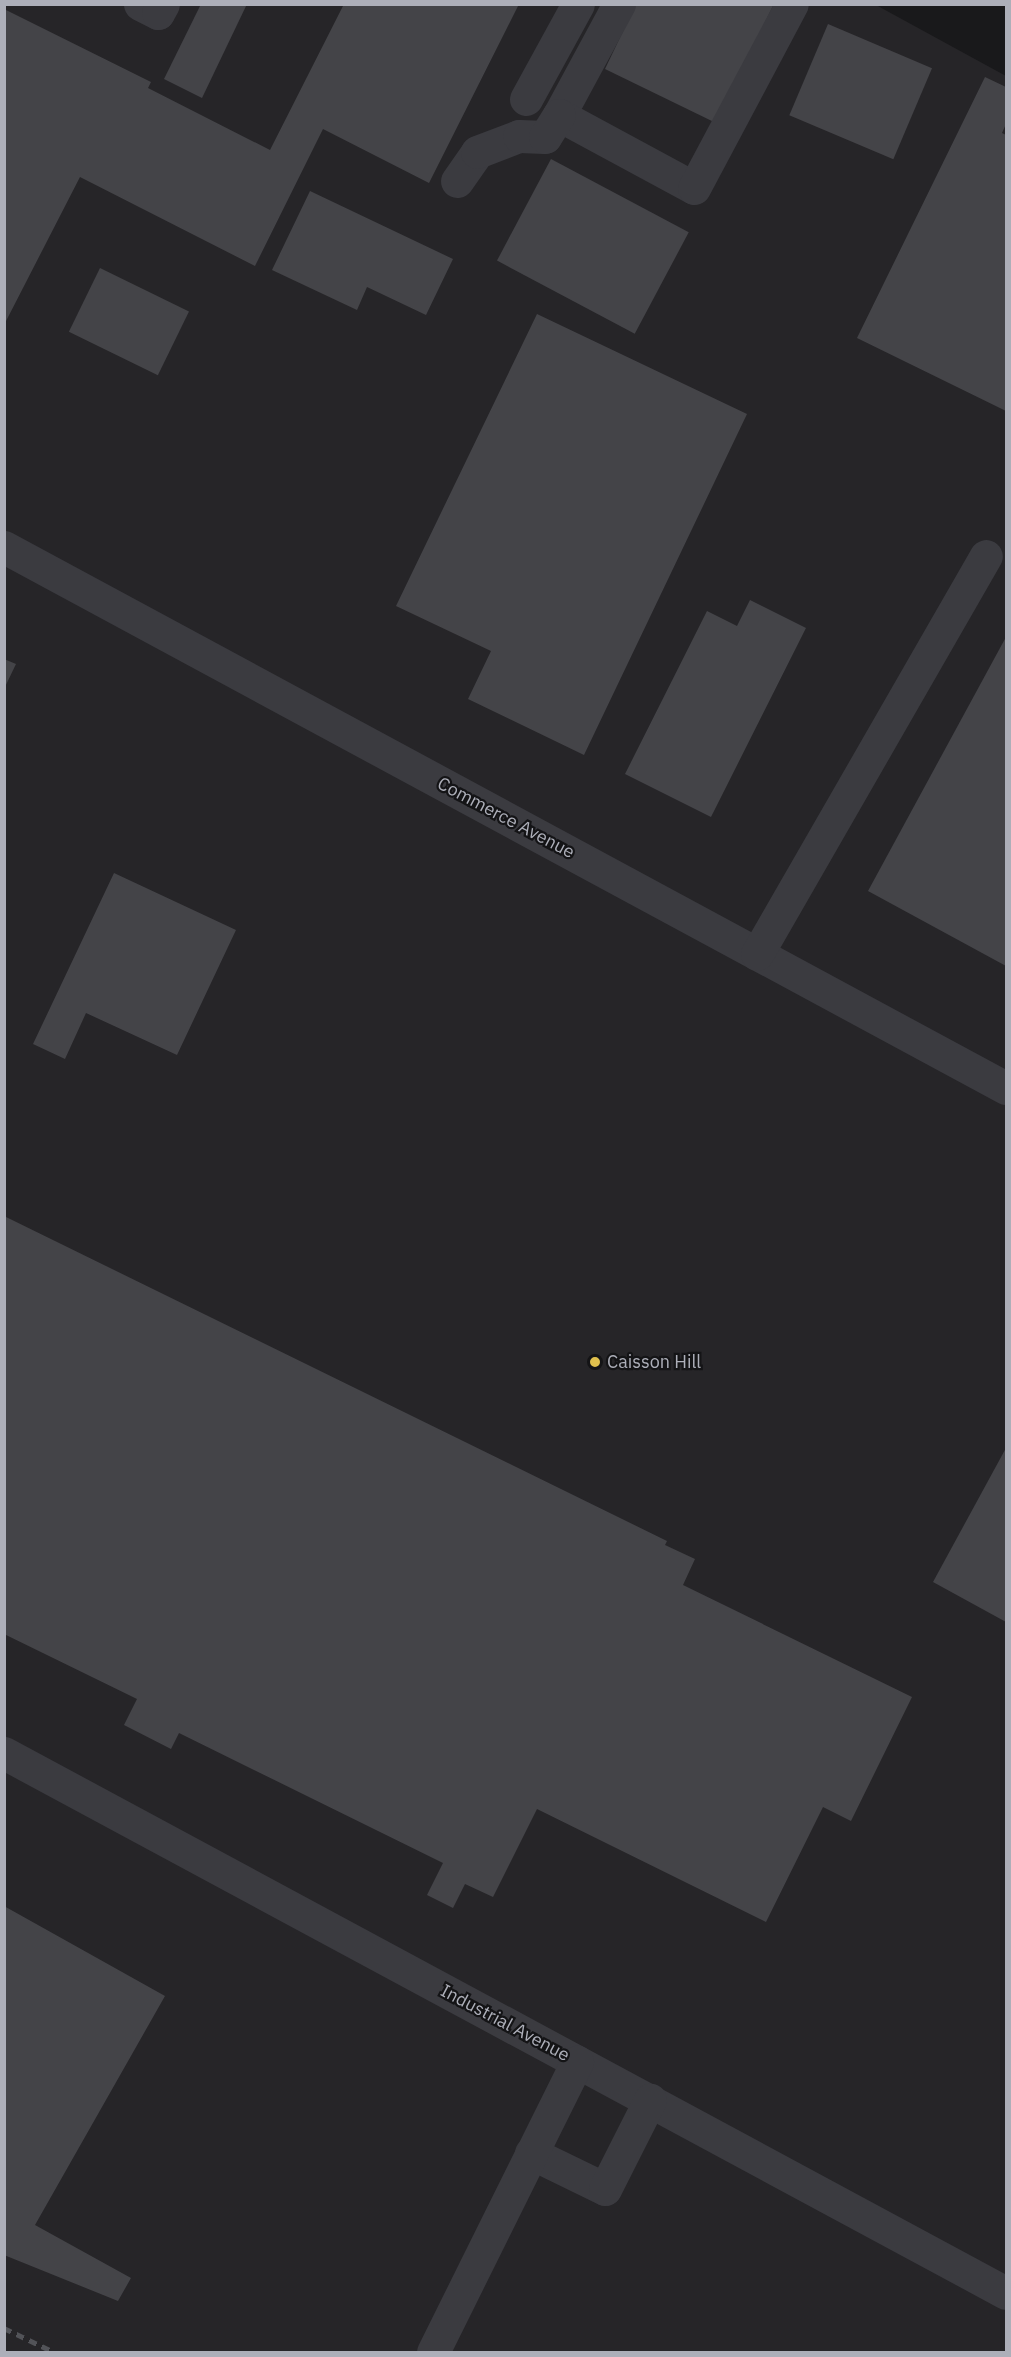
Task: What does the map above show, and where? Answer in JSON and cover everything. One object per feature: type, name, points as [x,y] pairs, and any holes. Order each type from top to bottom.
[{"type":"street","points":[[140,4],[158,13],[163,4]]},
{"type":"street","points":[[526,99],[578,4]]},
{"type":"street","points":[[457,181],[477,152],[519,136],[545,136],[559,116],[619,4]]},
{"type":"street","points":[[559,116],[694,188],[792,4]]},
{"type":"street","name":"Commerce Avenue","points":[[4,547],[1006,1089]]},
{"type":"street","points":[[757,954],[986,556]]},
{"type":"street","name":"Industrial Avenue","points":[[4,1753],[1006,2293]]},
{"type":"street","points":[[433,2352],[577,2062]]},
{"type":"street","points":[[531,2153],[605,2189],[650,2100]]},
{"type":"shaded area","points":[[5,5],[876,5],[1006,76],[1006,2352],[5,2352]]},
{"type":"building","points":[[201,4],[247,4],[202,98],[164,79]]},
{"type":"building","points":[[344,4],[519,4],[429,183],[323,129],[255,266],[80,177],[4,325],[4,9],[151,82],[148,88],[270,150]]},
{"type":"building","points":[[636,4],[774,4],[716,123],[605,69]]},
{"type":"building","points":[[828,24],[932,68],[893,159],[789,115]]},
{"type":"building","points":[[985,77],[1006,87],[1006,124],[1002,133],[1006,135],[1006,411],[857,338]]},
{"type":"building","points":[[551,159],[689,232],[635,334],[497,261]]},
{"type":"building","points":[[310,191],[453,259],[426,315],[367,287],[357,310],[272,270]]},
{"type":"building","points":[[100,268],[189,311],[158,375],[69,332]]},
{"type":"building","points":[[537,314],[747,414],[584,755],[468,699],[491,651],[396,606]]},
{"type":"building","points":[[750,600],[806,628],[711,817],[625,774],[707,611],[737,626]]},
{"type":"building","points":[[1006,637],[1006,966],[868,891]]},
{"type":"building","points":[[4,659],[16,664],[4,689]]},
{"type":"building","points":[[114,873],[236,930],[177,1055],[86,1013],[65,1059],[33,1044]]},
{"type":"building","points":[[4,1216],[667,1541],[665,1545],[695,1559],[683,1585],[912,1697],[851,1821],[823,1807],[766,1922],[537,1809],[493,1897],[465,1884],[453,1908],[427,1895],[443,1863],[179,1733],[171,1749],[124,1725],[137,1699],[4,1634]]},
{"type":"building","points":[[1006,1448],[1006,1622],[933,1582]]},
{"type":"building","points":[[4,1906],[165,1996],[35,2225],[131,2278],[118,2301],[4,2255]]},
{"type":"railway","points":[[4,2328],[54,2352]]},
{"type":"place","name":"Caisson Hill","points":[[595,1362]]}]
